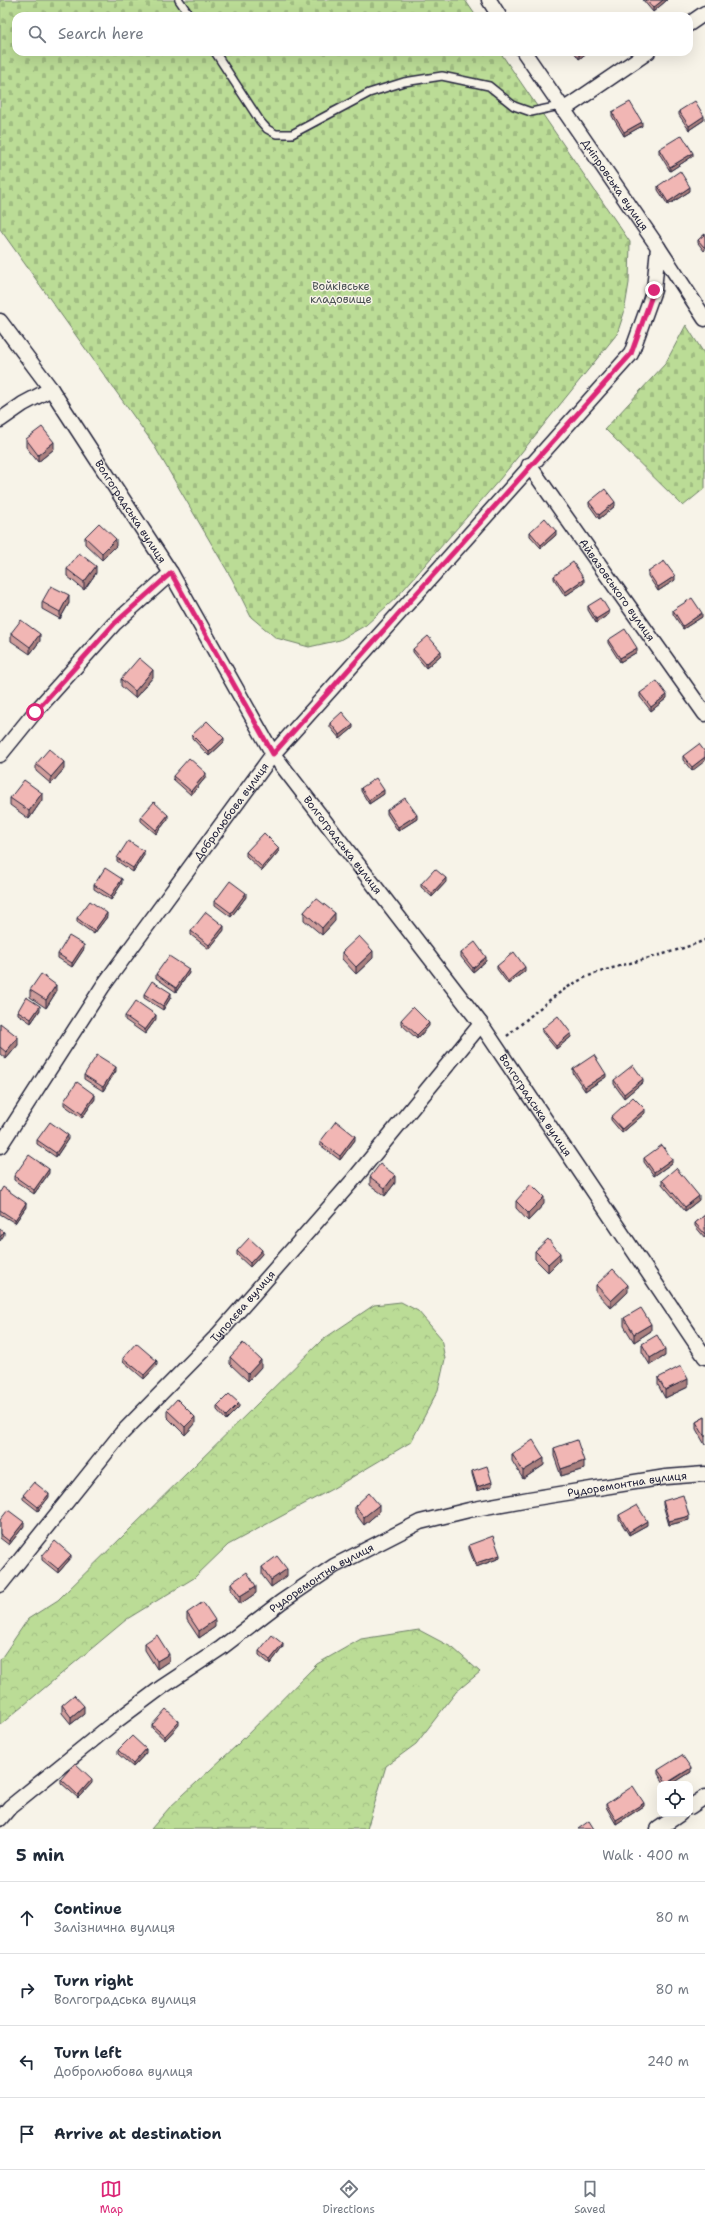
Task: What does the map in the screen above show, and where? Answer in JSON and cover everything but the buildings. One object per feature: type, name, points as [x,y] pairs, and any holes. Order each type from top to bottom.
[{"type":"street","points":[[489,0],[496,12]]},
{"type":"street","points":[[693,21],[705,13]]},
{"type":"street","name":"Дніпровська вулиця","points":[[527,56],[658,247],[705,319]]},
{"type":"street","points":[[563,110],[642,56]]},
{"type":"street","name":"Добролюбова вулиця","points":[[0,1146],[103,986],[273,754],[529,465],[631,354],[654,290],[658,247]]},
{"type":"street","name":"Волгоградська вулиця","points":[[0,321],[51,389],[171,573],[273,754],[481,1024],[705,1357]]},
{"type":"street","points":[[0,420],[23,404],[51,389]]},
{"type":"street","name":"Айвазовського вулиця","points":[[529,465],[705,714]]},
{"type":"street","points":[[0,755],[35,712],[114,624],[171,573]]},
{"type":"street","name":"Туполєва вулиця","points":[[0,1585],[121,1434],[214,1339],[354,1179],[481,1024]]},
{"type":"street","name":"Рудоремонтна вулиця","points":[[0,1819],[10,1807],[115,1722],[162,1687],[221,1648],[281,1602],[334,1566],[420,1522],[469,1510],[529,1499],[666,1477],[705,1474]]},
{"type":"street","points":[[693,1805],[705,1797]]},
{"type":"street","points":[[658,1829],[676,1817]]},
{"type":"lane","points":[[179,0],[187,12]]},
{"type":"lane","points":[[218,56],[260,121],[267,129],[276,134],[292,134],[369,93],[404,82],[442,76],[489,86],[514,106],[531,112],[555,107],[563,110]]},
{"type":"path","points":[[496,1046],[561,992],[593,975],[679,951],[705,940]]},
{"type":"green space","name":"Войківське кладовище","points":[[0,0],[465,0],[473,12],[12,12],[12,56],[503,56],[630,242],[629,283],[624,313],[617,334],[500,479],[397,597],[366,625],[340,640],[309,647],[276,638],[251,617],[232,579],[152,442],[0,229]]},
{"type":"green space","points":[[686,325],[705,355],[705,488],[683,506],[605,429],[665,364]]},
{"type":"green space","points":[[401,1302],[418,1311],[441,1338],[445,1359],[438,1390],[411,1442],[332,1489],[228,1545],[194,1578],[127,1619],[0,1725],[0,1660],[28,1619],[58,1600],[322,1340],[374,1305]]},
{"type":"green space","points":[[419,1630],[453,1648],[480,1672],[456,1692],[416,1744],[386,1766],[367,1829],[151,1829],[170,1807],[236,1746],[317,1664],[361,1639]]},
{"type":"route","points":[[35,712],[114,624],[171,573],[273,754],[529,465],[631,354],[654,290]]}]
